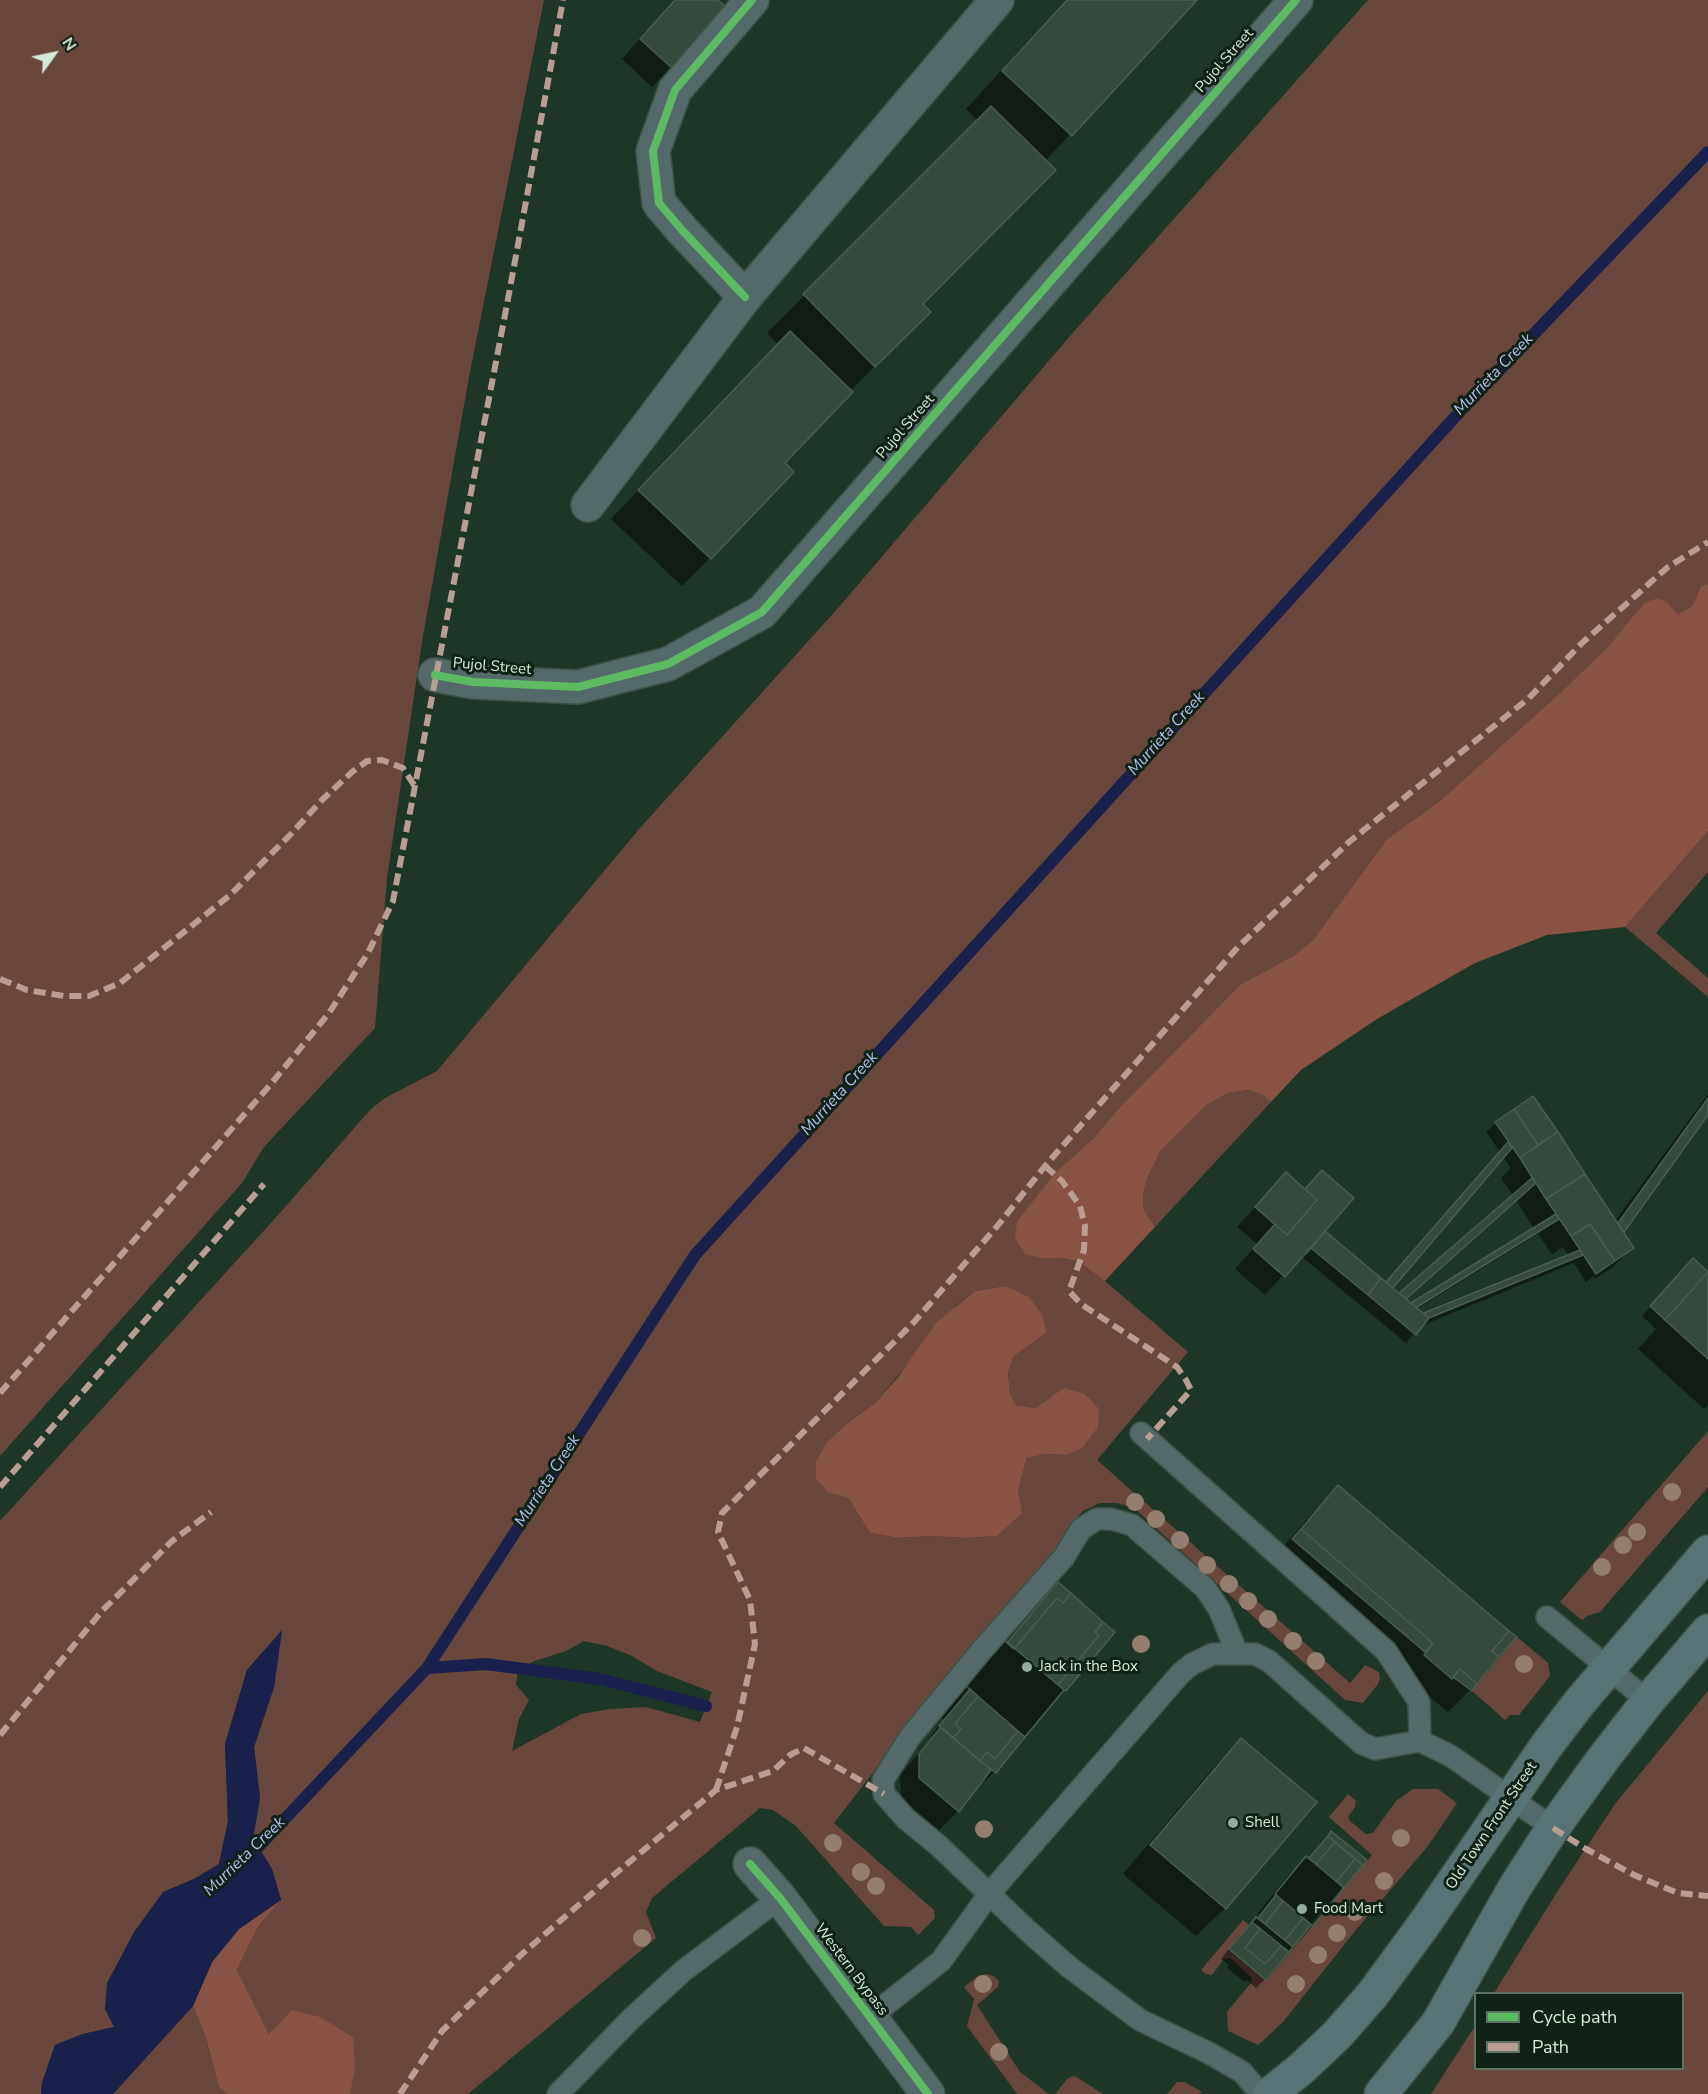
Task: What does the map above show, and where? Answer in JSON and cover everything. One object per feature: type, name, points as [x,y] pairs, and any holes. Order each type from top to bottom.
[{"type":"main road","name":"Old Town Front Street","points":[[1270,2094],[1337,2035],[1373,1994],[1425,1923],[1553,1737],[1607,1668],[1708,1552]]},
{"type":"main road","points":[[1381,2094],[1437,2023],[1515,1887],[1553,1828],[1648,1701],[1708,1631]]},
{"type":"street","points":[[745,297],[682,231],[659,203],[653,152],[675,90],[752,0]]},
{"type":"street","points":[[588,505],[745,297],[997,0]]},
{"type":"street","name":"Pujol Street","points":[[435,675],[473,682],[578,687],[668,664],[762,612],[1296,0]]},
{"type":"street","name":"Western Bypass","points":[[750,1864],[780,1898],[928,2094]]},
{"type":"lane","points":[[1141,1433],[1386,1651],[1419,1702],[1420,1741]]},
{"type":"lane","points":[[1237,1653],[1218,1609],[1205,1588],[1132,1525],[1111,1519],[1098,1519],[1080,1529],[1064,1557],[982,1650],[910,1737],[883,1780],[884,1794],[906,1818],[1069,1966],[1140,2020],[1209,2053],[1242,2072],[1261,2094]]},
{"type":"lane","points":[[1547,1617],[1648,1701]]},
{"type":"lane","points":[[870,2017],[941,1961],[990,1893],[1181,1673],[1192,1664],[1213,1654],[1255,1654],[1269,1661],[1361,1743],[1375,1749],[1420,1741],[1451,1755],[1553,1828]]},
{"type":"lane","points":[[558,2094],[631,2019],[683,1971],[780,1898]]},
{"type":"shaded area","points":[[0,0],[544,0],[469,377],[422,642],[387,878],[375,1028],[264,1147],[242,1183],[0,1456]]},
{"type":"shaded area","points":[[1368,0],[1708,0],[1708,584],[1701,586],[1692,606],[1678,614],[1668,603],[1644,603],[1610,646],[1561,692],[1441,800],[1387,839],[1313,940],[1293,956],[1241,984],[1119,1108],[1093,1139],[1040,1258],[1062,1258],[1079,1262],[1105,1281],[1188,1352],[1097,1460],[1350,1683],[1365,1665],[1379,1672],[1378,1684],[1363,1703],[1345,1700],[1134,1508],[1117,1503],[1100,1503],[1083,1511],[1066,1530],[1056,1549],[909,1726],[834,1823],[934,1910],[935,1918],[918,1935],[911,1927],[884,1926],[796,1826],[773,1810],[760,1808],[652,1898],[646,1912],[656,1938],[468,2094],[350,2094],[269,2034],[237,1970],[258,1927],[281,1900],[272,1869],[253,1839],[260,1798],[254,1747],[274,1687],[282,1631],[247,1670],[225,1744],[228,1821],[219,1864],[194,1879],[163,1892],[114,2027],[83,2034],[55,2045],[42,2083],[41,2094],[0,2094],[0,1521],[279,1214],[370,1110],[385,1098],[437,1071],[640,828],[839,607],[1070,336]],"holes":[[[1005,1286],[1046,1332],[1014,1356],[1008,1373],[1010,1393],[1016,1405],[1035,1408],[1052,1396],[1066,1455],[1046,1454],[1027,1458],[1018,1490],[1019,1499],[997,1536],[899,1538],[870,1533],[848,1498],[827,1442],[875,1403],[956,1306],[975,1291]],[[584,1641],[607,1646],[632,1656],[657,1671],[712,1692],[700,1722],[646,1707],[610,1709],[581,1714],[512,1751],[519,1719],[529,1700],[516,1685],[518,1669],[566,1651]]]},
{"type":"shaded area","points":[[1708,584],[1708,831],[1625,927],[1547,935],[1475,963],[1377,1019],[1301,1070],[1271,1102],[1263,1095],[1249,1090],[1228,1093],[1207,1105],[1160,1152],[1146,1181],[1143,1197],[1143,1208],[1155,1227],[1105,1281],[1079,1262],[1025,1254],[1015,1238],[1017,1222],[1054,1174],[1093,1139],[1119,1108],[1241,984],[1293,956],[1313,940],[1387,839],[1441,800],[1561,692],[1609,646],[1644,603],[1658,598],[1668,603],[1678,614],[1692,606],[1701,586]]},
{"type":"shaded area","points":[[1708,831],[1708,872],[1656,933],[1708,978],[1708,997],[1625,927]]},
{"type":"shaded area","points":[[1249,1090],[1263,1095],[1271,1102],[1155,1227],[1143,1208],[1143,1197],[1146,1181],[1160,1152],[1207,1105],[1228,1093]]},
{"type":"shaded area","points":[[1005,1286],[1029,1297],[1042,1315],[1047,1332],[1014,1356],[1008,1373],[1010,1393],[1016,1405],[1035,1408],[1064,1388],[1085,1394],[1099,1409],[1098,1427],[1082,1448],[1066,1455],[1046,1454],[1027,1458],[1018,1490],[1022,1513],[997,1536],[899,1538],[870,1533],[848,1498],[828,1492],[816,1479],[816,1462],[827,1442],[875,1403],[898,1377],[936,1323],[975,1291]]},
{"type":"shaded area","points":[[1708,1431],[1708,1487],[1600,1612],[1582,1620],[1560,1602]]},
{"type":"shaded area","points":[[1517,1637],[1548,1663],[1550,1676],[1519,1715],[1510,1715],[1505,1720],[1472,1691]]},
{"type":"shaded area","points":[[1708,1691],[1708,2094],[1431,2094],[1474,2028],[1474,2070],[1684,2070],[1684,1992],[1495,1992],[1615,1804]]},
{"type":"shaded area","points":[[1413,1789],[1438,1789],[1457,1803],[1428,1846],[1355,1931],[1283,2022],[1264,2040],[1258,2045],[1228,2031],[1227,2012],[1251,1983],[1252,1978],[1230,1958],[1224,1959],[1212,1975],[1201,1970],[1243,1920],[1249,1925],[1229,1949],[1267,1980],[1372,1855],[1329,1817],[1348,1794],[1356,1801],[1348,1817],[1350,1821],[1366,1834],[1373,1833],[1396,1801]]},
{"type":"shaded area","points":[[281,1900],[258,1927],[237,1970],[269,2034],[292,2010],[320,2017],[353,2037],[355,2068],[350,2094],[227,2094],[219,2088],[206,2038],[193,2006],[212,1962],[239,1929]]},
{"type":"shaded area","points":[[986,1974],[994,1976],[999,1981],[998,1987],[977,2005],[1020,2072],[1049,2094],[1017,2094],[967,2026],[974,1999],[964,1987],[978,1976]]},
{"type":"shaded area","points":[[193,2006],[206,2038],[219,2088],[227,2094],[113,2094]]},
{"type":"shaded area","points":[[1075,2076],[1103,2094],[1055,2094],[1068,2078]]},
{"type":"shaded area","points":[[1177,2082],[1185,2082],[1202,2092],[1199,2094],[1167,2094]]},
{"type":"water","points":[[282,1630],[274,1687],[254,1747],[260,1798],[253,1838],[272,1869],[281,1900],[239,1929],[212,1962],[193,2006],[113,2094],[41,2094],[42,2083],[55,2045],[83,2034],[114,2027],[105,2009],[107,1983],[134,1932],[163,1892],[194,1879],[219,1864],[228,1821],[225,1744],[247,1670]]},
{"type":"building","points":[[675,0],[718,0],[727,8],[673,69],[640,39]]},
{"type":"building","points":[[1067,0],[1197,0],[1072,136],[1002,71]]},
{"type":"building","points":[[991,106],[1056,170],[923,304],[931,312],[875,367],[803,294]]},
{"type":"building","points":[[790,331],[853,392],[785,463],[794,472],[711,559],[638,490]]},
{"type":"building","points":[[1533,1096],[1558,1132],[1538,1145],[1514,1109]]},
{"type":"building","points":[[1708,1098],[1708,1115],[1624,1232],[1618,1223]]},
{"type":"building","points":[[1514,1109],[1538,1145],[1520,1158],[1495,1122]]},
{"type":"building","points":[[1558,1132],[1585,1174],[1546,1199],[1520,1158]]},
{"type":"building","points":[[1508,1142],[1512,1148],[1393,1288],[1386,1282]]},
{"type":"building","points":[[1322,1170],[1354,1198],[1285,1277],[1253,1249],[1275,1224],[1287,1235],[1317,1200],[1305,1189]]},
{"type":"building","points":[[1286,1172],[1317,1200],[1287,1235],[1255,1207]]},
{"type":"building","points":[[1585,1174],[1634,1248],[1615,1261],[1590,1224],[1571,1236],[1546,1199]]},
{"type":"building","points":[[1532,1178],[1536,1183],[1406,1299],[1399,1293]]},
{"type":"building","points":[[1556,1214],[1559,1219],[1417,1307],[1411,1303]]},
{"type":"building","points":[[1590,1224],[1615,1261],[1596,1274],[1571,1236]]},
{"type":"building","points":[[1325,1231],[1381,1278],[1368,1295],[1311,1248]]},
{"type":"building","points":[[1580,1250],[1583,1255],[1429,1318],[1424,1313]]},
{"type":"building","points":[[1693,1258],[1708,1272],[1665,1320],[1650,1306]]},
{"type":"building","points":[[1708,1272],[1708,1359],[1665,1320]]},
{"type":"building","points":[[1381,1278],[1429,1318],[1416,1335],[1368,1295]]},
{"type":"building","points":[[1338,1485],[1509,1631],[1492,1651],[1499,1657],[1477,1684],[1460,1669],[1452,1679],[1424,1655],[1433,1643],[1301,1529]]},
{"type":"building","points":[[1301,1529],[1433,1643],[1425,1652],[1292,1539]]},
{"type":"building","points":[[1058,1582],[1071,1593],[1063,1603],[1057,1598],[1014,1649],[1007,1643]]},
{"type":"building","name":"Jack in the Box","points":[[1071,1593],[1103,1622],[1095,1632],[1099,1635],[1058,1685],[1064,1690],[1025,1737],[1018,1731],[995,1759],[987,1752],[980,1761],[953,1738],[961,1729],[955,1724],[978,1696],[966,1686],[1005,1640],[1014,1649],[1057,1598],[1063,1603]]},
{"type":"building","points":[[1103,1622],[1115,1632],[1066,1691],[1058,1685],[1099,1635],[1095,1632]]},
{"type":"building","points":[[1509,1631],[1517,1637],[1499,1657],[1492,1651]]},
{"type":"building","points":[[1005,1640],[1064,1690],[1025,1737],[966,1686]]},
{"type":"building","points":[[1460,1669],[1477,1684],[1472,1691],[1453,1677]]},
{"type":"building","points":[[970,1689],[978,1696],[955,1724],[961,1729],[953,1738],[939,1726]]},
{"type":"building","points":[[941,1727],[991,1770],[959,1812],[919,1778],[919,1754]]},
{"type":"building","points":[[1018,1731],[1025,1737],[996,1773],[980,1761],[987,1752],[995,1759]]},
{"type":"building","name":"Shell","points":[[1241,1738],[1317,1802],[1226,1909],[1150,1845]]},
{"type":"building","points":[[1331,1831],[1367,1860],[1363,1865],[1328,1836]]},
{"type":"building","points":[[1328,1836],[1335,1842],[1316,1864],[1309,1858]]},
{"type":"building","name":"Food Mart","points":[[1335,1842],[1355,1859],[1337,1881],[1344,1888],[1313,1926],[1303,1918],[1285,1940],[1293,1947],[1289,1952],[1281,1946],[1265,1964],[1245,1948],[1260,1929],[1252,1922],[1256,1917],[1265,1924],[1283,1901],[1275,1894],[1306,1856],[1316,1864]]},
{"type":"building","points":[[1306,1856],[1344,1888],[1313,1926],[1275,1894]]},
{"type":"building","points":[[1355,1859],[1363,1865],[1344,1888],[1337,1881]]},
{"type":"building","points":[[1276,1895],[1283,1901],[1265,1924],[1258,1918]]},
{"type":"building","points":[[1256,1917],[1293,1947],[1289,1952],[1252,1922]]},
{"type":"building","points":[[1303,1918],[1311,1925],[1293,1947],[1285,1940]]},
{"type":"building","points":[[1252,1922],[1260,1929],[1245,1948],[1265,1964],[1281,1946],[1289,1952],[1266,1980],[1229,1949]]},
{"type":"waterway","name":"Murrieta Creek","points":[[248,1858],[427,1668],[695,1255],[1464,407],[1708,152]]},
{"type":"waterway","points":[[427,1668],[486,1664],[600,1679],[706,1706]]},
{"type":"marked path","points":[[0,1393],[271,1084],[329,1013],[368,953],[393,901],[563,0]]},
{"type":"marked path","points":[[716,1790],[737,1727],[755,1644],[750,1600],[718,1532],[722,1513],[914,1322],[999,1224],[1045,1166],[1238,947],[1349,842],[1529,698],[1582,643],[1668,567],[1708,542]]},
{"type":"marked path","points":[[0,979],[27,990],[64,996],[89,996],[120,983],[229,896],[322,800],[367,761],[382,760],[403,768],[414,785]]},
{"type":"marked path","points":[[1045,1166],[1062,1181],[1080,1206],[1085,1226],[1084,1250],[1069,1291],[1081,1304],[1177,1367],[1191,1390],[1147,1439]]},
{"type":"marked path","points":[[0,1487],[264,1184]]},
{"type":"marked path","points":[[0,1735],[102,1611],[172,1541],[211,1512]]},
{"type":"marked path","points":[[400,2094],[442,2031],[522,1954],[716,1790],[773,1771],[790,1755],[804,1748],[884,1794]]},
{"type":"marked path","points":[[1553,1828],[1634,1875],[1678,1893],[1708,1896]]},
{"type":"cycle path","points":[[745,297],[659,203],[653,151],[675,90],[752,0]]},
{"type":"cycle path","points":[[435,675],[473,682],[578,687],[668,664],[762,612],[1296,0]]},
{"type":"cycle path","points":[[750,1864],[780,1898],[928,2094]]},
{"type":"place","name":"Jack in the Box","points":[[1027,1667]]},
{"type":"place","name":"Shell","points":[[1233,1823]]},
{"type":"place","name":"Food Mart","points":[[1302,1909]]}]
